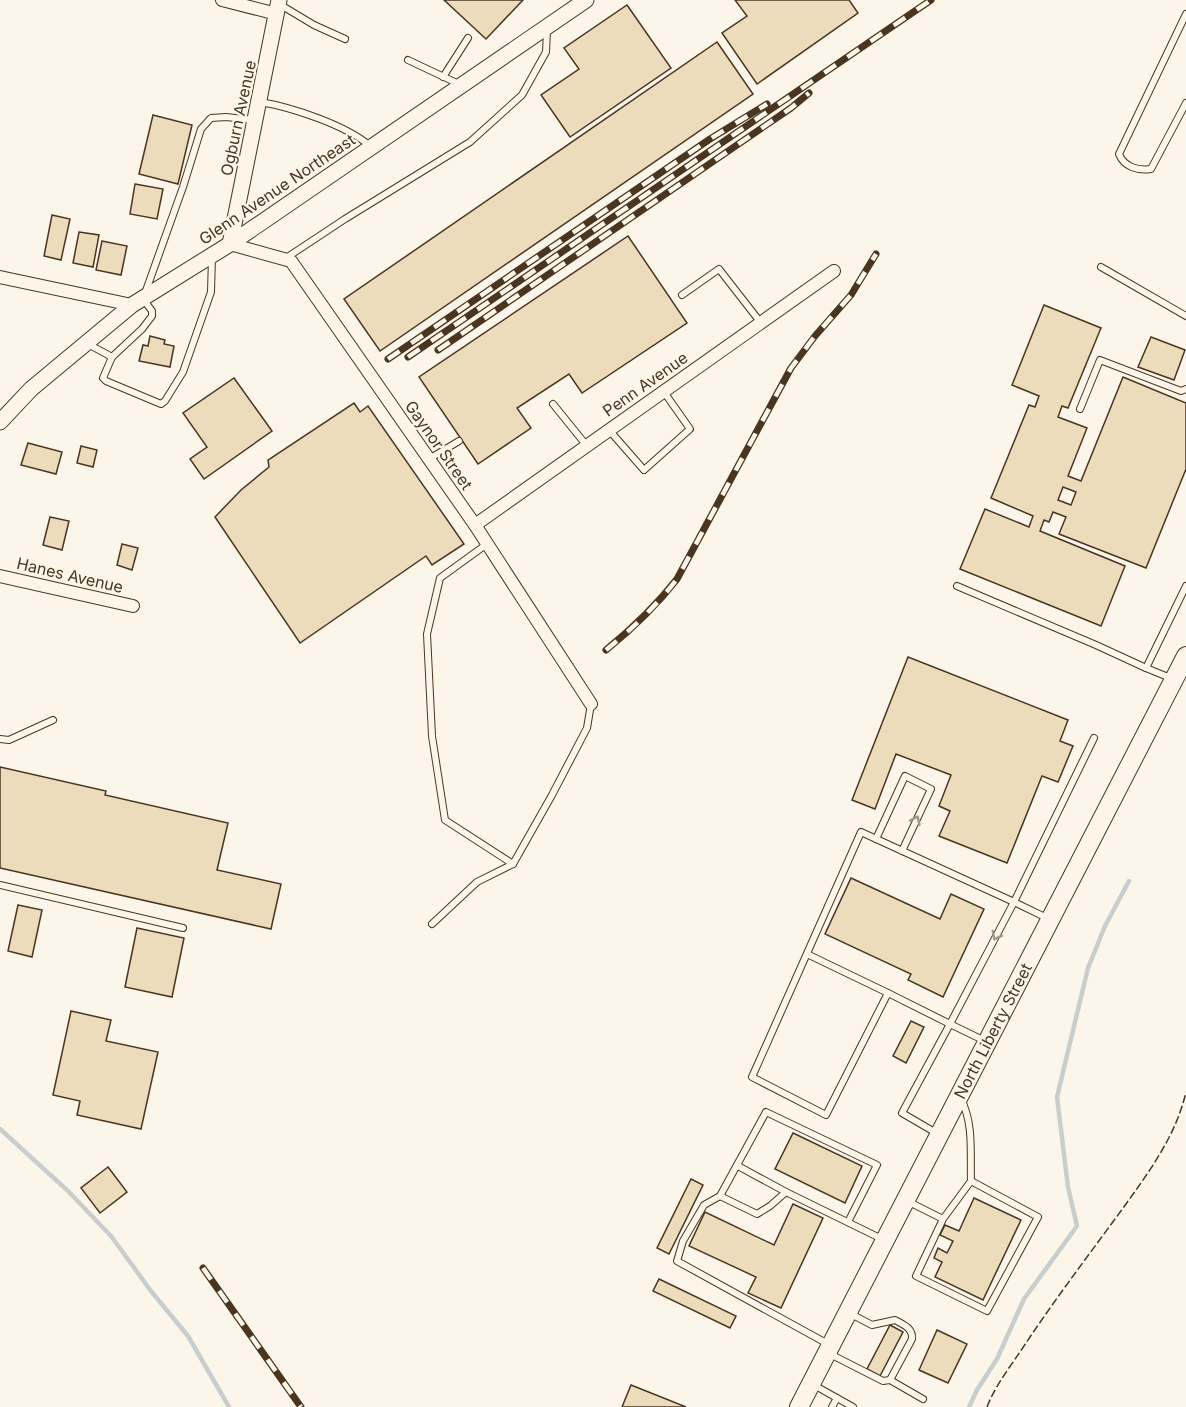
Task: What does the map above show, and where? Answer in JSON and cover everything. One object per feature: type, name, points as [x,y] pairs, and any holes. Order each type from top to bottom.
[{"type":"main road","name":"North Liberty Street","points":[[799,1407],[1186,656]]},
{"type":"street","points":[[222,0],[278,6]]},
{"type":"street","name":"Glenn Avenue Northeast","points":[[0,422],[31,388],[138,302],[230,244],[586,0]]},
{"type":"street","name":"Ogburn Avenue","points":[[230,244],[278,6]]},
{"type":"street","points":[[230,244],[285,259]]},
{"type":"street","name":"Gaynor Street","points":[[285,259],[291,261],[475,525],[591,704]]},
{"type":"street","name":"Penn Avenue","points":[[475,525],[834,271]]},
{"type":"street","points":[[0,278],[138,302]]},
{"type":"street","name":"Hanes Avenue","points":[[0,576],[133,606]]},
{"type":"lane","points":[[278,6],[345,39]]},
{"type":"lane","points":[[1186,14],[1119,154],[1121,160],[1138,169],[1150,169],[1186,103]]},
{"type":"lane","points":[[285,259],[470,142],[522,95],[546,52],[547,27]]},
{"type":"lane","points":[[443,77],[468,38]]},
{"type":"lane","points":[[408,60],[462,85]]},
{"type":"lane","points":[[260,102],[278,105],[348,132],[360,137],[371,147]]},
{"type":"lane","points":[[212,256],[211,292],[183,372],[165,401],[161,404],[106,381],[103,374],[112,357],[142,329],[152,316],[152,311],[138,302],[183,187],[201,129],[211,118],[226,117],[256,121]]},
{"type":"lane","points":[[1101,267],[1186,316]]},
{"type":"lane","points":[[682,296],[719,269],[760,323]]},
{"type":"lane","points":[[86,343],[112,357]]},
{"type":"lane","points":[[1080,409],[1101,360],[1181,391],[1186,389]]},
{"type":"lane","points":[[609,430],[644,470],[690,429],[664,391]]},
{"type":"lane","points":[[553,404],[587,446]]},
{"type":"lane","points":[[429,459],[459,441]]},
{"type":"lane","points":[[487,543],[440,578],[427,634],[432,736],[445,820],[513,864]]},
{"type":"lane","points":[[957,586],[1174,679]]},
{"type":"lane","points":[[1146,668],[1183,600],[1186,586]]},
{"type":"lane","points":[[432,924],[477,882],[513,864],[587,728],[591,704]]},
{"type":"lane","points":[[0,739],[9,740],[53,720]]},
{"type":"lane","points":[[939,1134],[903,1113],[1014,902],[1094,738]]},
{"type":"lane","points":[[876,839],[905,776],[931,789],[902,851]]},
{"type":"lane","points":[[888,993],[826,1115],[752,1077],[861,832],[1051,919]]},
{"type":"lane","points":[[0,885],[183,928]]},
{"type":"lane","points":[[807,954],[988,1042]]},
{"type":"lane","points":[[959,1096],[967,1110],[970,1123],[971,1181],[943,1219],[916,1276],[987,1311],[1038,1217],[971,1181]]},
{"type":"lane","points":[[848,1222],[877,1165],[766,1112],[720,1196],[704,1205],[683,1241],[677,1261],[876,1379],[890,1380],[924,1399]]},
{"type":"lane","points":[[738,1166],[885,1240]]},
{"type":"lane","points":[[720,1196],[758,1214],[786,1192]]},
{"type":"lane","points":[[906,1200],[943,1219]]},
{"type":"lane","points":[[848,1313],[872,1325],[895,1320],[913,1333],[890,1380]]},
{"type":"lane","points":[[811,1384],[854,1407]]},
{"type":"lane","points":[[832,1407],[837,1398]]},
{"type":"building","points":[[444,0],[523,0],[486,39]]},
{"type":"building","points":[[735,0],[849,0],[858,13],[757,84],[722,33],[747,16]]},
{"type":"building","points":[[627,5],[671,68],[570,137],[541,95],[579,69],[564,48]]},
{"type":"building","points":[[717,42],[753,94],[380,351],[344,299]]},
{"type":"building","points":[[153,115],[192,125],[178,184],[139,174]]},
{"type":"building","points":[[135,184],[163,189],[157,219],[130,214]]},
{"type":"building","points":[[52,215],[70,219],[61,260],[44,256]]},
{"type":"building","points":[[79,232],[99,235],[93,267],[73,263]]},
{"type":"building","points":[[628,236],[687,323],[582,393],[569,374],[517,408],[531,428],[478,464],[419,377]]},
{"type":"building","points":[[102,241],[127,246],[121,275],[96,270]]},
{"type":"building","points":[[1044,305],[1101,328],[1068,408],[1062,406],[1058,417],[1087,428],[1068,476],[1081,481],[1123,377],[1186,403],[1186,469],[1146,568],[1059,534],[1066,517],[1053,512],[1049,522],[1044,520],[1040,531],[1125,566],[1101,626],[960,569],[985,509],[1029,527],[1033,516],[991,498],[1029,405],[1035,407],[1039,396],[1012,385]],"holes":[[[1063,487],[1076,492],[1071,505],[1058,500]]]},
{"type":"building","points":[[150,336],[165,340],[164,344],[174,346],[170,367],[139,361],[143,345],[148,346]]},
{"type":"building","points":[[1151,337],[1185,350],[1174,380],[1138,367]]},
{"type":"building","points":[[234,378],[272,431],[204,479],[190,459],[207,447],[183,413]]},
{"type":"building","points":[[354,403],[360,412],[368,406],[464,544],[432,565],[426,556],[300,643],[215,517],[241,490],[269,467],[268,460]]},
{"type":"building","points":[[28,443],[62,452],[56,474],[21,465]]},
{"type":"building","points":[[81,446],[97,450],[93,467],[77,463]]},
{"type":"building","points":[[50,517],[69,521],[62,550],[43,545]]},
{"type":"building","points":[[122,544],[138,548],[132,570],[117,565]]},
{"type":"building","points":[[908,657],[1068,720],[1060,741],[1073,746],[1058,782],[1042,776],[1007,863],[939,836],[950,811],[939,806],[951,775],[896,754],[875,809],[852,800]]},
{"type":"building","points":[[0,767],[106,791],[105,795],[228,823],[217,870],[281,884],[271,929],[0,868]]},
{"type":"building","points":[[851,878],[940,919],[951,894],[984,909],[943,997],[908,980],[911,974],[825,934]]},
{"type":"building","points":[[18,905],[42,910],[32,957],[8,951]]},
{"type":"building","points":[[137,928],[184,938],[172,997],[125,987]]},
{"type":"building","points":[[71,1011],[111,1020],[106,1041],[158,1052],[141,1129],[77,1115],[80,1101],[53,1095]]},
{"type":"building","points":[[911,1021],[924,1027],[906,1063],[893,1056]]},
{"type":"building","points":[[793,1133],[862,1166],[845,1203],[775,1169]]},
{"type":"building","points":[[108,1167],[127,1192],[100,1213],[81,1188]]},
{"type":"building","points":[[691,1179],[703,1185],[669,1254],[657,1248]]},
{"type":"building","points":[[974,1198],[1021,1220],[983,1300],[935,1277],[942,1262],[934,1258],[938,1248],[947,1253],[953,1241],[940,1235],[945,1225],[959,1231]]},
{"type":"building","points":[[793,1204],[823,1218],[781,1308],[748,1293],[756,1277],[689,1246],[705,1212],[774,1245]]},
{"type":"building","points":[[659,1279],[736,1316],[730,1328],[653,1291]]},
{"type":"building","points":[[890,1325],[903,1332],[880,1376],[867,1369]]},
{"type":"building","points":[[937,1330],[967,1344],[948,1383],[919,1370]]},
{"type":"building","points":[[631,1385],[686,1407],[622,1407]]},
{"type":"waterway","points":[[969,1407],[997,1359],[1024,1299],[1077,1226],[1068,1187],[1057,1097],[1088,968],[1105,926],[1129,881]]},
{"type":"waterway","points":[[0,1129],[68,1191],[111,1236],[151,1291],[188,1336],[229,1407]]},
{"type":"railway","points":[[408,357],[931,0]]},
{"type":"railway","points":[[438,350],[791,108],[809,93]]},
{"type":"railway","points":[[388,359],[710,139],[767,104]]},
{"type":"railway","points":[[606,650],[644,616],[677,579],[791,368],[851,295],[876,254]]},
{"type":"railway","points":[[203,1268],[301,1407]]},
{"type":"fence","points":[[987,1407],[998,1384],[1035,1330],[1153,1165],[1176,1123],[1186,1092]]}]
